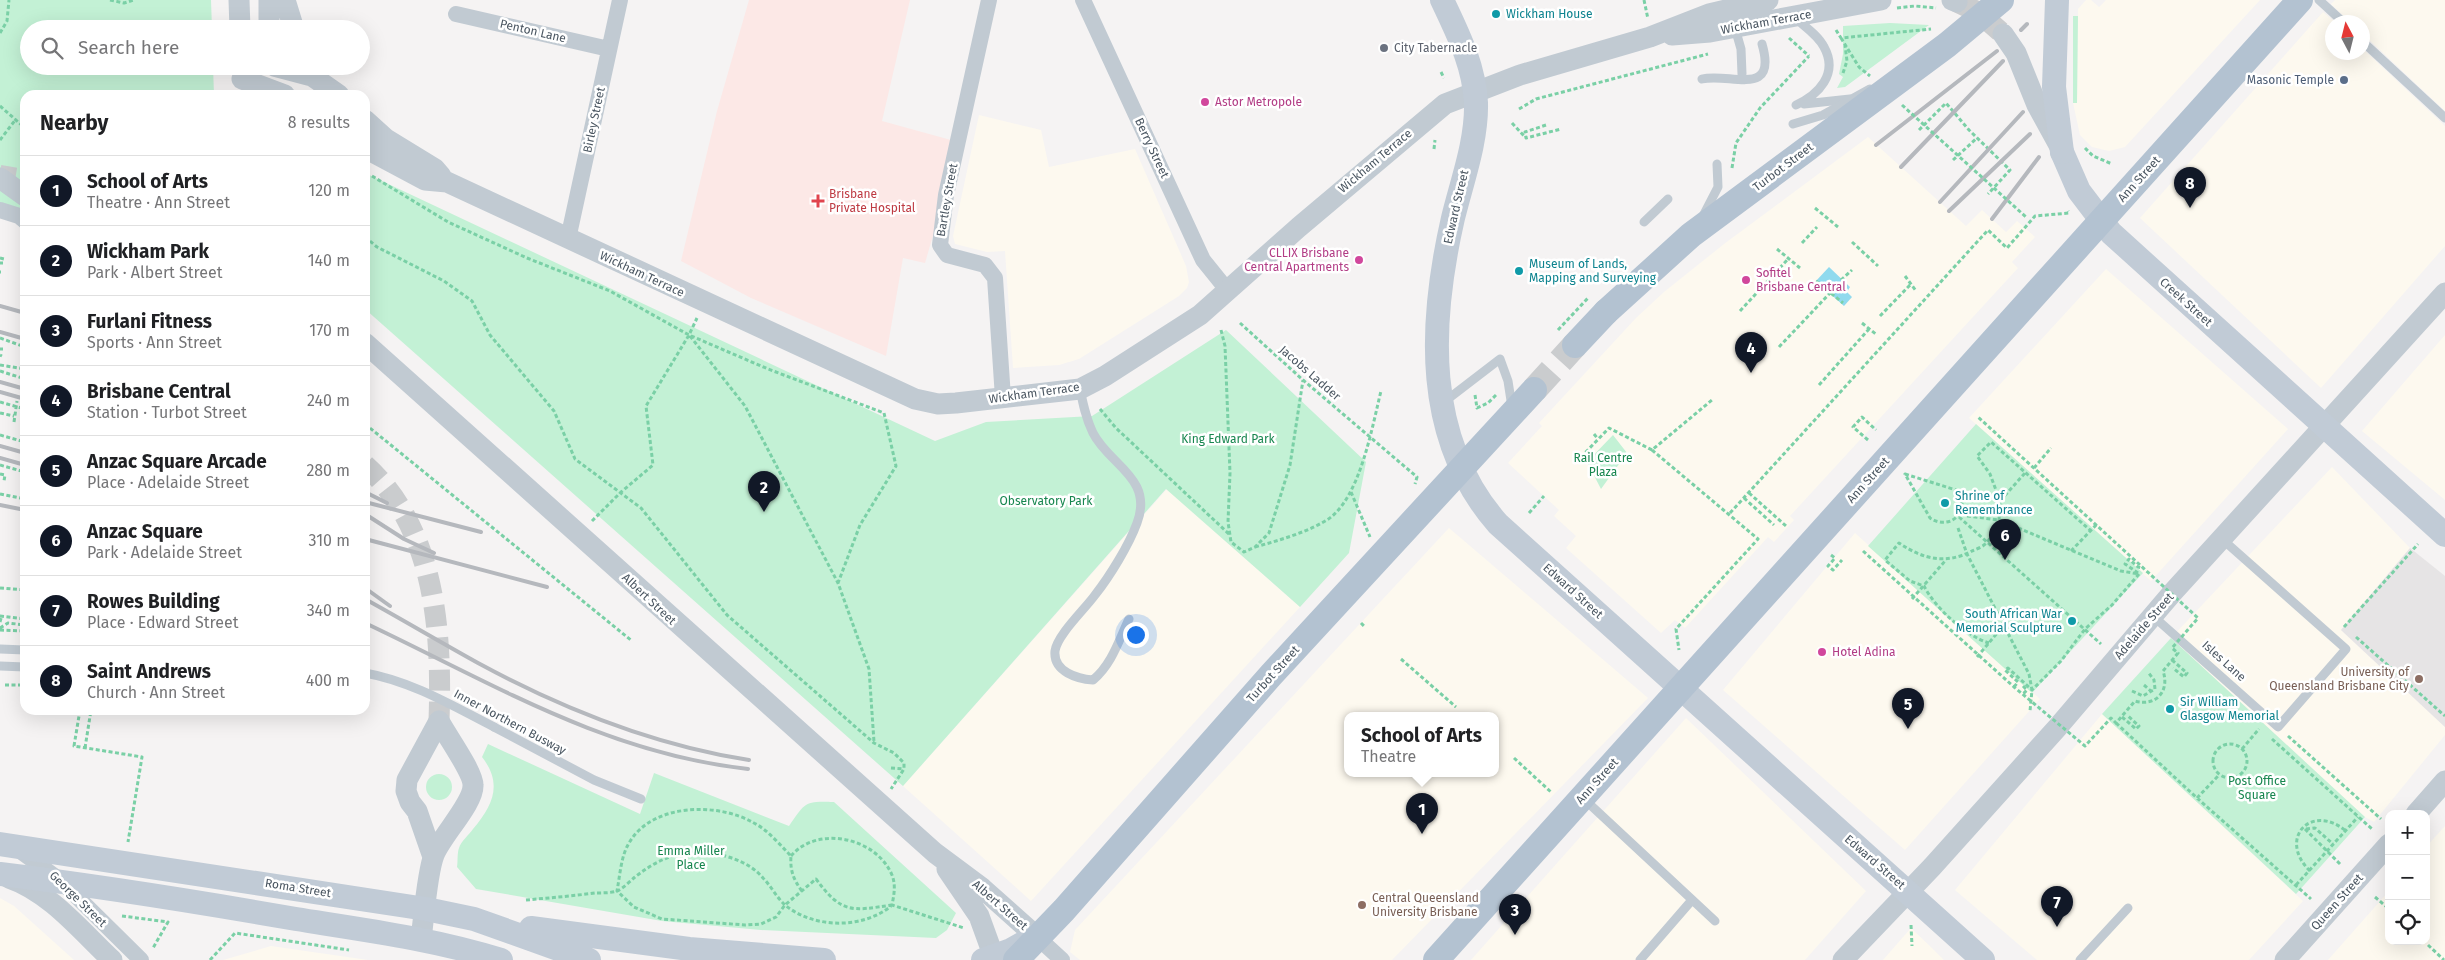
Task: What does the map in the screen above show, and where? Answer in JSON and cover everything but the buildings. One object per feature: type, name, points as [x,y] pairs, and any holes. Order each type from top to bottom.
[{"type":"main road","name":"Edward Street","points":[[1442,0],[1471,63],[1475,93],[1474,128],[1450,231],[1441,294],[1438,360],[1441,404],[1449,439],[1461,471],[1480,504],[1498,524],[1983,960]]},
{"type":"main road","name":"Turbot Street","points":[[1575,345],[1606,312],[1691,235],[1946,45],[2000,0]]},
{"type":"main road","name":"Creek Street","points":[[2057,0],[2054,87],[2073,149],[2079,191],[2101,221],[2130,252],[2445,535]]},
{"type":"main road","name":"Ann Street","points":[[1436,960],[2300,0]]},
{"type":"main road","name":"Turbot Street","points":[[997,959],[1041,933],[1271,675],[1534,390]]},
{"type":"main road","name":"Roma Street","points":[[5,845],[240,879],[426,909],[474,919],[589,960]]},
{"type":"main road","points":[[0,875],[61,881],[421,939],[501,960]]},
{"type":"main road","points":[[220,906],[240,879]]},
{"type":"main road","points":[[474,919],[719,956],[824,960]]},
{"type":"street","points":[[239,0],[240,20]]},
{"type":"street","points":[[268,0],[269,20]]},
{"type":"street","points":[[284,0],[291,20]]},
{"type":"street","name":"Birley Street","points":[[568,240],[620,0]]},
{"type":"street","name":"Bartley Street","points":[[989,0],[946,195],[940,245],[947,255],[985,265],[995,278],[1003,398]]},
{"type":"street","name":"Berry Street","points":[[1084,0],[1203,260],[1228,291]]},
{"type":"street","name":"Wickham Terrace","points":[[370,151],[425,180],[447,182],[568,240],[915,399],[938,404],[1003,398],[1085,386],[1200,315],[1299,226],[1445,104],[1552,64],[1650,37],[1709,14],[1768,0]]},
{"type":"street","name":"Wickham Terrace","points":[[1650,37],[1759,36],[1794,17],[1881,0]]},
{"type":"street","name":"Penton Lane","points":[[456,14],[609,49]]},
{"type":"street","points":[[2003,34],[2016,53],[2037,105],[2073,149]]},
{"type":"street","points":[[271,75],[273,90]]},
{"type":"street","points":[[314,75],[333,90]]},
{"type":"street","points":[[242,80],[267,90]]},
{"type":"street","name":"Wickham Terrace","points":[[370,125],[386,139],[435,169],[447,182]]},
{"type":"street","points":[[0,178],[20,192]]},
{"type":"street","points":[[0,210],[20,217]]},
{"type":"street","name":"Adelaide Street","points":[[1843,960],[2057,728],[2221,539],[2445,292]]},
{"type":"street","name":"Albert Street","points":[[370,347],[675,622],[935,852],[1041,933],[1062,960]]},
{"type":"street","points":[[421,939],[433,857],[444,834],[459,813],[467,806],[473,786],[470,771],[460,759],[439,721],[418,760],[411,769],[406,791],[410,802],[418,811],[428,817],[439,819],[459,813]]},
{"type":"street","points":[[418,760],[428,754],[440,752],[460,759]]},
{"type":"street","points":[[2420,810],[2445,781]]},
{"type":"street","points":[[418,811],[433,857]]},
{"type":"street","name":"George Street","points":[[5,845],[32,858],[61,881],[144,958]]},
{"type":"street","name":"Queen Street","points":[[2285,960],[2385,848]]},
{"type":"street","name":"Albert Street","points":[[935,852],[976,910],[997,959]]},
{"type":"street","name":"George Street","points":[[0,875],[22,884],[51,902],[112,960]]},
{"type":"lane","points":[[2319,0],[2335,15]]},
{"type":"lane","points":[[1794,17],[1824,47],[1828,67],[1824,85],[1818,92],[1796,105],[1851,99]]},
{"type":"lane","points":[[1737,36],[1742,74]]},
{"type":"lane","points":[[1702,79],[1721,78],[1745,81],[1756,78],[1762,73],[1766,62],[1759,36]]},
{"type":"lane","points":[[2370,48],[2445,118]]},
{"type":"lane","points":[[1793,124],[1822,115],[1868,89],[1887,88]]},
{"type":"lane","points":[[1691,235],[1716,194],[1719,175],[1717,164]]},
{"type":"lane","points":[[1644,222],[1668,200]]},
{"type":"lane","points":[[1441,404],[1500,360],[1508,380],[1512,414]]},
{"type":"lane","points":[[1085,386],[1084,408],[1093,433],[1100,444],[1133,480],[1140,492],[1141,505],[1138,522],[1097,594],[1060,638],[1055,651],[1060,666],[1072,676],[1093,680],[1103,672],[1111,659],[1129,618]]},
{"type":"lane","points":[[2221,539],[2346,650],[2278,727]]},
{"type":"lane","name":"Isles Lane","points":[[2153,616],[2278,727]]},
{"type":"lane","points":[[0,649],[20,650]]},
{"type":"lane","points":[[0,666],[20,667]]},
{"type":"lane","name":"Inner Northern Busway","points":[[370,674],[396,681],[447,703],[594,780],[641,799]]},
{"type":"lane","points":[[1582,797],[1716,921]]},
{"type":"lane","points":[[1640,960],[1692,900]]},
{"type":"lane","points":[[2080,960],[2128,908]]},
{"type":"path","points":[[0,33],[7,21],[9,0]]},
{"type":"path","points":[[110,0],[124,3],[134,0]]},
{"type":"path","points":[[1841,38],[1932,29]]},
{"type":"path","points":[[1836,30],[1859,67],[1887,88],[2031,221]]},
{"type":"path","points":[[1519,109],[1536,99],[1737,36]]},
{"type":"path","points":[[1732,173],[1736,143],[1760,108],[1809,56],[1791,38],[1759,36]]},
{"type":"path","points":[[1841,38],[1847,53],[1841,76]]},
{"type":"path","points":[[1441,72],[1444,78]]},
{"type":"path","points":[[1919,130],[1946,103],[1977,138],[2010,170],[1988,194]]},
{"type":"path","points":[[0,106],[20,123]]},
{"type":"path","points":[[0,140],[16,119]]},
{"type":"path","points":[[1512,123],[1526,138]]},
{"type":"path","points":[[1526,138],[1525,132],[1546,125]]},
{"type":"path","points":[[1526,138],[1561,129]]},
{"type":"path","points":[[1952,160],[1977,138]]},
{"type":"path","points":[[1434,149],[1435,140]]},
{"type":"path","points":[[2073,149],[2112,164]]},
{"type":"path","points":[[370,175],[448,222],[527,258],[610,291],[690,335],[768,369],[884,413],[896,466],[860,525],[838,583]]},
{"type":"path","points":[[1815,208],[1838,227]]},
{"type":"path","points":[[1730,513],[1988,230],[2007,248],[2035,216],[2069,213]]},
{"type":"path","points":[[1802,243],[1817,227]]},
{"type":"path","points":[[370,241],[377,247],[459,290],[472,301],[490,335],[554,411],[575,459],[641,508],[727,615],[874,743],[894,753],[904,762],[904,769],[891,789]]},
{"type":"path","points":[[1852,242],[1878,266]]},
{"type":"path","points":[[1778,249],[1800,268]]},
{"type":"path","points":[[1740,311],[1789,258]]},
{"type":"path","points":[[1842,280],[1852,270]]},
{"type":"path","points":[[1905,276],[1916,291]]},
{"type":"path","points":[[1816,281],[1843,303]]},
{"type":"path","points":[[1880,316],[1911,284]]},
{"type":"path","points":[[1779,347],[1831,292]]},
{"type":"path","name":"Jacobs Ladder","points":[[1240,323],[1302,380],[1417,477],[1414,487]]},
{"type":"path","points":[[1862,323],[1876,335]]},
{"type":"path","points":[[1819,385],[1869,329]]},
{"type":"path","points":[[1221,330],[1225,346],[1230,536],[1232,542],[1244,552],[1292,536],[1329,519],[1351,492],[1360,472],[1381,391]]},
{"type":"path","points":[[579,534],[620,493],[653,465],[646,406],[690,335]]},
{"type":"path","points":[[690,335],[745,406],[838,583],[869,669],[874,743]]},
{"type":"path","points":[[0,338],[20,345]]},
{"type":"path","points":[[4,342],[20,346]]},
{"type":"path","points":[[0,365],[20,368]]},
{"type":"path","points":[[0,371],[20,377]]},
{"type":"path","points":[[1255,547],[1269,533],[1288,472],[1302,380]]},
{"type":"path","points":[[1085,386],[1100,409],[1116,428],[1230,536]]},
{"type":"path","points":[[1652,450],[1712,400]]},
{"type":"path","points":[[0,413],[14,416],[14,422],[17,401]]},
{"type":"path","points":[[0,402],[20,408]]},
{"type":"path","points":[[1868,440],[1853,427],[1862,417],[1876,430]]},
{"type":"path","points":[[1978,417],[2198,618],[2172,648],[2178,653],[2163,671],[2166,685],[2162,693],[2155,701],[2144,704],[2135,701],[2116,723]]},
{"type":"path","points":[[370,428],[632,641]]},
{"type":"path","points":[[1581,457],[1609,428],[1652,450],[1730,513],[1758,539],[1676,629],[1679,650]]},
{"type":"path","points":[[1594,434],[1598,439]]},
{"type":"path","points":[[0,435],[20,441]]},
{"type":"path","points":[[1989,643],[1974,639],[1930,599],[1924,586],[1910,581],[1885,560],[1899,543],[1913,552],[1928,558],[1945,560],[1967,554],[1987,543],[1999,520],[2000,501],[1990,474],[1977,456],[1991,442],[2091,531]]},
{"type":"path","points":[[2034,468],[2051,448]]},
{"type":"path","points":[[0,465],[20,470]]},
{"type":"path","points":[[4,481],[2,475],[6,466]]},
{"type":"path","points":[[2000,501],[2025,473]]},
{"type":"path","points":[[1905,474],[1956,490],[1961,495],[1963,505],[1959,517],[1948,523],[1937,523],[1930,518],[1905,474]]},
{"type":"path","points":[[1351,492],[1370,538]]},
{"type":"path","points":[[1749,493],[1786,526]]},
{"type":"path","points":[[0,494],[20,498]]},
{"type":"path","points":[[1529,513],[1544,496]]},
{"type":"path","points":[[1744,498],[1774,525]]},
{"type":"path","points":[[1967,516],[1999,520],[2121,571],[2139,574]]},
{"type":"path","points":[[1959,517],[2100,644]]},
{"type":"path","points":[[2071,551],[2098,524]]},
{"type":"path","points":[[1958,528],[1967,554],[2029,674],[2032,692],[2030,711]]},
{"type":"path","points":[[2344,627],[2418,544]]},
{"type":"path","points":[[1863,551],[2014,687],[2085,746],[2111,718],[2197,798],[2311,899]]},
{"type":"path","points":[[1831,555],[1835,558],[1828,566],[1833,570],[1842,560]]},
{"type":"path","points":[[2139,574],[2125,564],[2129,559],[2138,567],[2143,568]]},
{"type":"path","points":[[1912,599],[1945,560]]},
{"type":"path","points":[[2032,692],[2061,661],[2085,629],[2112,605],[2139,574]]},
{"type":"path","points":[[0,588],[20,590]]},
{"type":"path","points":[[0,622],[1,616],[20,618]]},
{"type":"path","points":[[0,629],[8,623],[20,624]]},
{"type":"path","points":[[1977,657],[2004,625]]},
{"type":"path","points":[[0,629],[20,631]]},
{"type":"path","points":[[1401,659],[1456,707]]},
{"type":"path","points":[[2172,660],[2187,673],[2184,677],[2173,668]]},
{"type":"path","points":[[2014,687],[2018,682],[2005,670],[2008,668],[2032,692]]},
{"type":"path","points":[[2132,691],[2143,696],[2152,692],[2155,684],[2148,672]]},
{"type":"path","points":[[5,685],[20,685]]},
{"type":"path","points":[[2144,685],[2152,692]]},
{"type":"path","points":[[2023,694],[2027,690],[2023,686],[2032,692]]},
{"type":"path","points":[[79,715],[74,746],[142,757],[128,842]]},
{"type":"path","points":[[85,748],[90,715]]},
{"type":"path","points":[[2122,716],[2136,729],[2139,726],[2128,716]]},
{"type":"path","points":[[2278,727],[2381,819]]},
{"type":"path","points":[[2242,749],[2260,728]]},
{"type":"path","points":[[2231,744],[2242,749],[2247,765],[2240,775],[2229,779],[2218,775],[2213,766],[2216,750],[2221,746],[2231,744]]},
{"type":"path","points":[[1514,758],[1551,792]]},
{"type":"path","points":[[891,768],[904,769]]},
{"type":"path","points":[[2197,798],[2218,775]]},
{"type":"path","points":[[617,891],[624,855],[638,830],[654,819],[673,812],[714,811],[735,815],[755,823],[791,856]]},
{"type":"path","points":[[2296,885],[2358,817]]},
{"type":"path","points":[[2310,871],[2297,853],[2296,841],[2300,830],[2311,822],[2324,820],[2346,831]]},
{"type":"path","points":[[2334,844],[2315,828],[2305,829],[2341,865]]},
{"type":"path","points":[[526,900],[617,891],[652,864],[673,855],[696,852],[719,854],[741,862],[762,876],[785,905],[805,916],[825,922],[845,924],[866,920],[881,914],[892,905],[894,889],[892,876],[884,862],[869,849],[852,841],[833,839],[814,840],[800,846],[791,856],[790,867],[794,881],[802,891]]},
{"type":"path","points":[[617,891],[634,907],[662,919],[681,922],[761,924],[776,917],[785,905],[816,879],[831,899],[840,905],[866,909],[892,905],[965,928]]},
{"type":"path","points":[[2375,897],[2385,906]]},
{"type":"path","points":[[122,916],[168,922],[144,958]]},
{"type":"path","points":[[1911,925],[1912,946]]},
{"type":"path","points":[[210,960],[235,933],[354,951]]},
{"type":"path","points":[[2428,945],[2444,960]]},
{"type":"shaded area","name":"Brisbane Private Hospital","points":[[749,0],[910,0],[882,121],[951,140],[934,232],[925,263],[903,258],[886,356],[751,298],[681,261],[717,111]]},
{"type":"shaded area","points":[[2086,0],[2091,0],[2099,7],[2106,0],[2260,0],[2125,147],[2109,151],[2092,147],[2080,135],[2073,103],[2077,102],[2078,9]]},
{"type":"shaded area","points":[[2335,0],[2445,0],[2445,111],[2370,41],[2370,15],[2343,15],[2331,4]]},
{"type":"shaded area","points":[[2323,12],[2327,15],[2325,15],[2325,60],[2370,60],[2370,56],[2445,126],[2445,246],[2321,388],[2140,218]]},
{"type":"shaded area","points":[[979,115],[1041,130],[1049,167],[1135,149],[1186,266],[1189,282],[1187,288],[1179,296],[1079,359],[1059,365],[1013,368],[1005,251],[987,252],[955,244],[953,236]]},
{"type":"shaded area","points":[[1868,137],[1966,226],[1982,210],[2006,232],[2017,221],[2035,237],[2012,262],[2018,268],[1790,516],[1794,520],[1774,542],[1768,537],[1685,628],[1675,620],[1661,633],[1566,548],[1576,536],[1554,516],[1559,510],[1508,463],[1542,426],[1539,423],[1636,318],[1664,292],[1724,244]]},
{"type":"shaded area","points":[[2106,269],[2288,429],[2151,581],[1969,418]]},
{"type":"shaded area","points":[[2445,335],[2445,500],[2362,431]]},
{"type":"shaded area","points":[[2332,467],[2410,548],[2341,630],[2445,727],[2445,735],[2374,822],[2365,817],[2171,638]]},
{"type":"shaded area","points":[[1167,489],[1300,607],[1031,901],[903,786]]},
{"type":"shaded area","points":[[1449,528],[1648,698],[1392,960],[1080,960],[1070,952],[1075,930]]},
{"type":"shaded area","points":[[1855,533],[2040,699],[1905,850],[1723,690]]},
{"type":"shaded area","name":"University of Queensland Brisbane City","points":[[2410,548],[2445,576],[2445,727],[2341,630]]},
{"type":"shaded area","points":[[2102,714],[2303,901],[2249,960],[2037,960],[1955,890]]},
{"type":"shaded area","points":[[1686,718],[1866,891],[1805,960],[1471,960]]},
{"type":"shaded area","points":[[2445,826],[2445,960],[2328,960],[2385,896],[2385,945],[2430,945],[2430,843]]},
{"type":"shaded area","points":[[0,898],[14,906],[74,960],[0,960]]},
{"type":"shaded area","points":[[1911,928],[1934,950],[1944,960],[1883,960]]},
{"type":"shaded area","points":[[271,946],[368,960],[223,960]]},
{"type":"green space","points":[[0,0],[211,0],[212,20],[20,20],[20,75],[213,75],[214,90],[20,90],[20,216],[0,211]]},
{"type":"green space","points":[[2073,16],[2078,16],[2077,103],[2073,103]]},
{"type":"green space","points":[[1890,23],[1929,25],[1845,87],[1837,88],[1843,77],[1839,74],[1843,54],[1843,26]]},
{"type":"green space","points":[[370,175],[935,441],[986,422],[1092,416],[1226,330],[1366,462],[1349,553],[1300,607],[1166,489],[903,786],[370,313]]},
{"type":"green space","points":[[1976,424],[2143,573],[2032,693],[1868,546]]},
{"type":"green space","name":"Rail Centre Plaza","points":[[1613,435],[1627,453],[1601,489],[1587,462]]},
{"type":"green space","name":"Post Office Square","points":[[2171,638],[2365,817],[2296,894],[2102,714]]},
{"type":"green space","name":"Emma Miller Place","points":[[488,744],[640,814],[654,773],[789,826],[799,812],[807,805],[817,802],[834,802],[956,913],[947,930],[936,938],[761,930],[662,921],[476,889],[457,867],[458,850],[463,840],[486,811],[493,794],[492,776],[482,757]]},
{"type":"green space","points":[[439,774],[448,778],[452,787],[448,796],[439,800],[430,796],[426,787],[430,778]]},
{"type":"water","points":[[1829,267],[1850,287],[1847,292],[1852,297],[1844,306],[1816,281]]},
{"type":"tunnel","points":[[1957,2],[1978,12],[2003,34]]},
{"type":"tunnel","points":[[0,173],[20,176]]},
{"type":"tunnel","points":[[1534,390],[1575,345]]},
{"type":"tunnel","points":[[370,470],[389,491],[407,519],[420,551],[430,584],[439,652],[439,721]]},
{"type":"railway","points":[[2021,30],[2027,24]]},
{"type":"railway","points":[[1876,145],[1997,51]]},
{"type":"railway","points":[[1901,167],[2003,61]]},
{"type":"railway","points":[[1940,202],[2023,112]]},
{"type":"railway","points":[[1949,211],[2030,134]]},
{"type":"railway","points":[[1992,219],[2039,157]]},
{"type":"railway","points":[[0,306],[20,312]]},
{"type":"railway","points":[[0,332],[20,338]]},
{"type":"railway","points":[[0,382],[20,388]]},
{"type":"railway","points":[[0,392],[20,398]]},
{"type":"railway","points":[[0,446],[20,452]]},
{"type":"railway","points":[[0,458],[20,464]]},
{"type":"railway","points":[[370,494],[387,503]]},
{"type":"railway","points":[[370,503],[481,532]]},
{"type":"railway","points":[[0,505],[20,509]]},
{"type":"railway","points":[[370,517],[404,539],[434,553]]},
{"type":"railway","points":[[370,540],[547,587]]},
{"type":"railway","points":[[370,592],[390,606]]},
{"type":"railway","points":[[370,602],[510,680],[576,710],[643,735],[678,745],[749,760]]},
{"type":"railway","points":[[370,625],[504,691],[597,732],[646,748],[696,761],[748,769]]},
{"type":"place","name":"Wickham House","points":[[1496,14]]},
{"type":"place","name":"City Tabernacle","points":[[1384,48]]},
{"type":"place","name":"Masonic Temple","points":[[2344,80]]},
{"type":"place","name":"Astor Metropole","points":[[1205,102]]},
{"type":"place","name":"Brisbane Private Hospital","points":[[818,201]]},
{"type":"place","name":"Saint Andrews","points":[[2190,208]]},
{"type":"place","name":"CLLIX Brisbane Central Apartments","points":[[1359,260]]},
{"type":"place","name":"Museum of Lands, Mapping and Surveying","points":[[1519,271]]},
{"type":"place","name":"Sofitel Brisbane Central","points":[[1746,280]]},
{"type":"place","name":"Brisbane Central","points":[[1751,373]]},
{"type":"place","name":"Shrine of Remembrance","points":[[1945,503]]},
{"type":"place","name":"Wickham Park","points":[[764,512]]},
{"type":"place","name":"Anzac Square","points":[[2005,560]]},
{"type":"place","name":"South African War Memorial Sculpture","points":[[2072,621]]},
{"type":"place","name":"Hotel Adina","points":[[1822,652]]},
{"type":"place","name":"University of Queensland Brisbane City","points":[[2419,679]]},
{"type":"place","name":"Sir William Glasgow Memorial","points":[[2170,709]]},
{"type":"place","name":"Anzac Square Arcade","points":[[1908,729]]},
{"type":"place","name":"School of Arts","points":[[1422,834]]},
{"type":"place","name":"Central Queensland University Brisbane","points":[[1362,905]]},
{"type":"place","name":"Rowes Building","points":[[2057,927]]},
{"type":"place","name":"Furlani Fitness","points":[[1515,935]]},
{"type":"park label","name":"King Edward Park","points":[[1228,439]]},
{"type":"park label","name":"Observatory Park","points":[[1046,501]]}]
